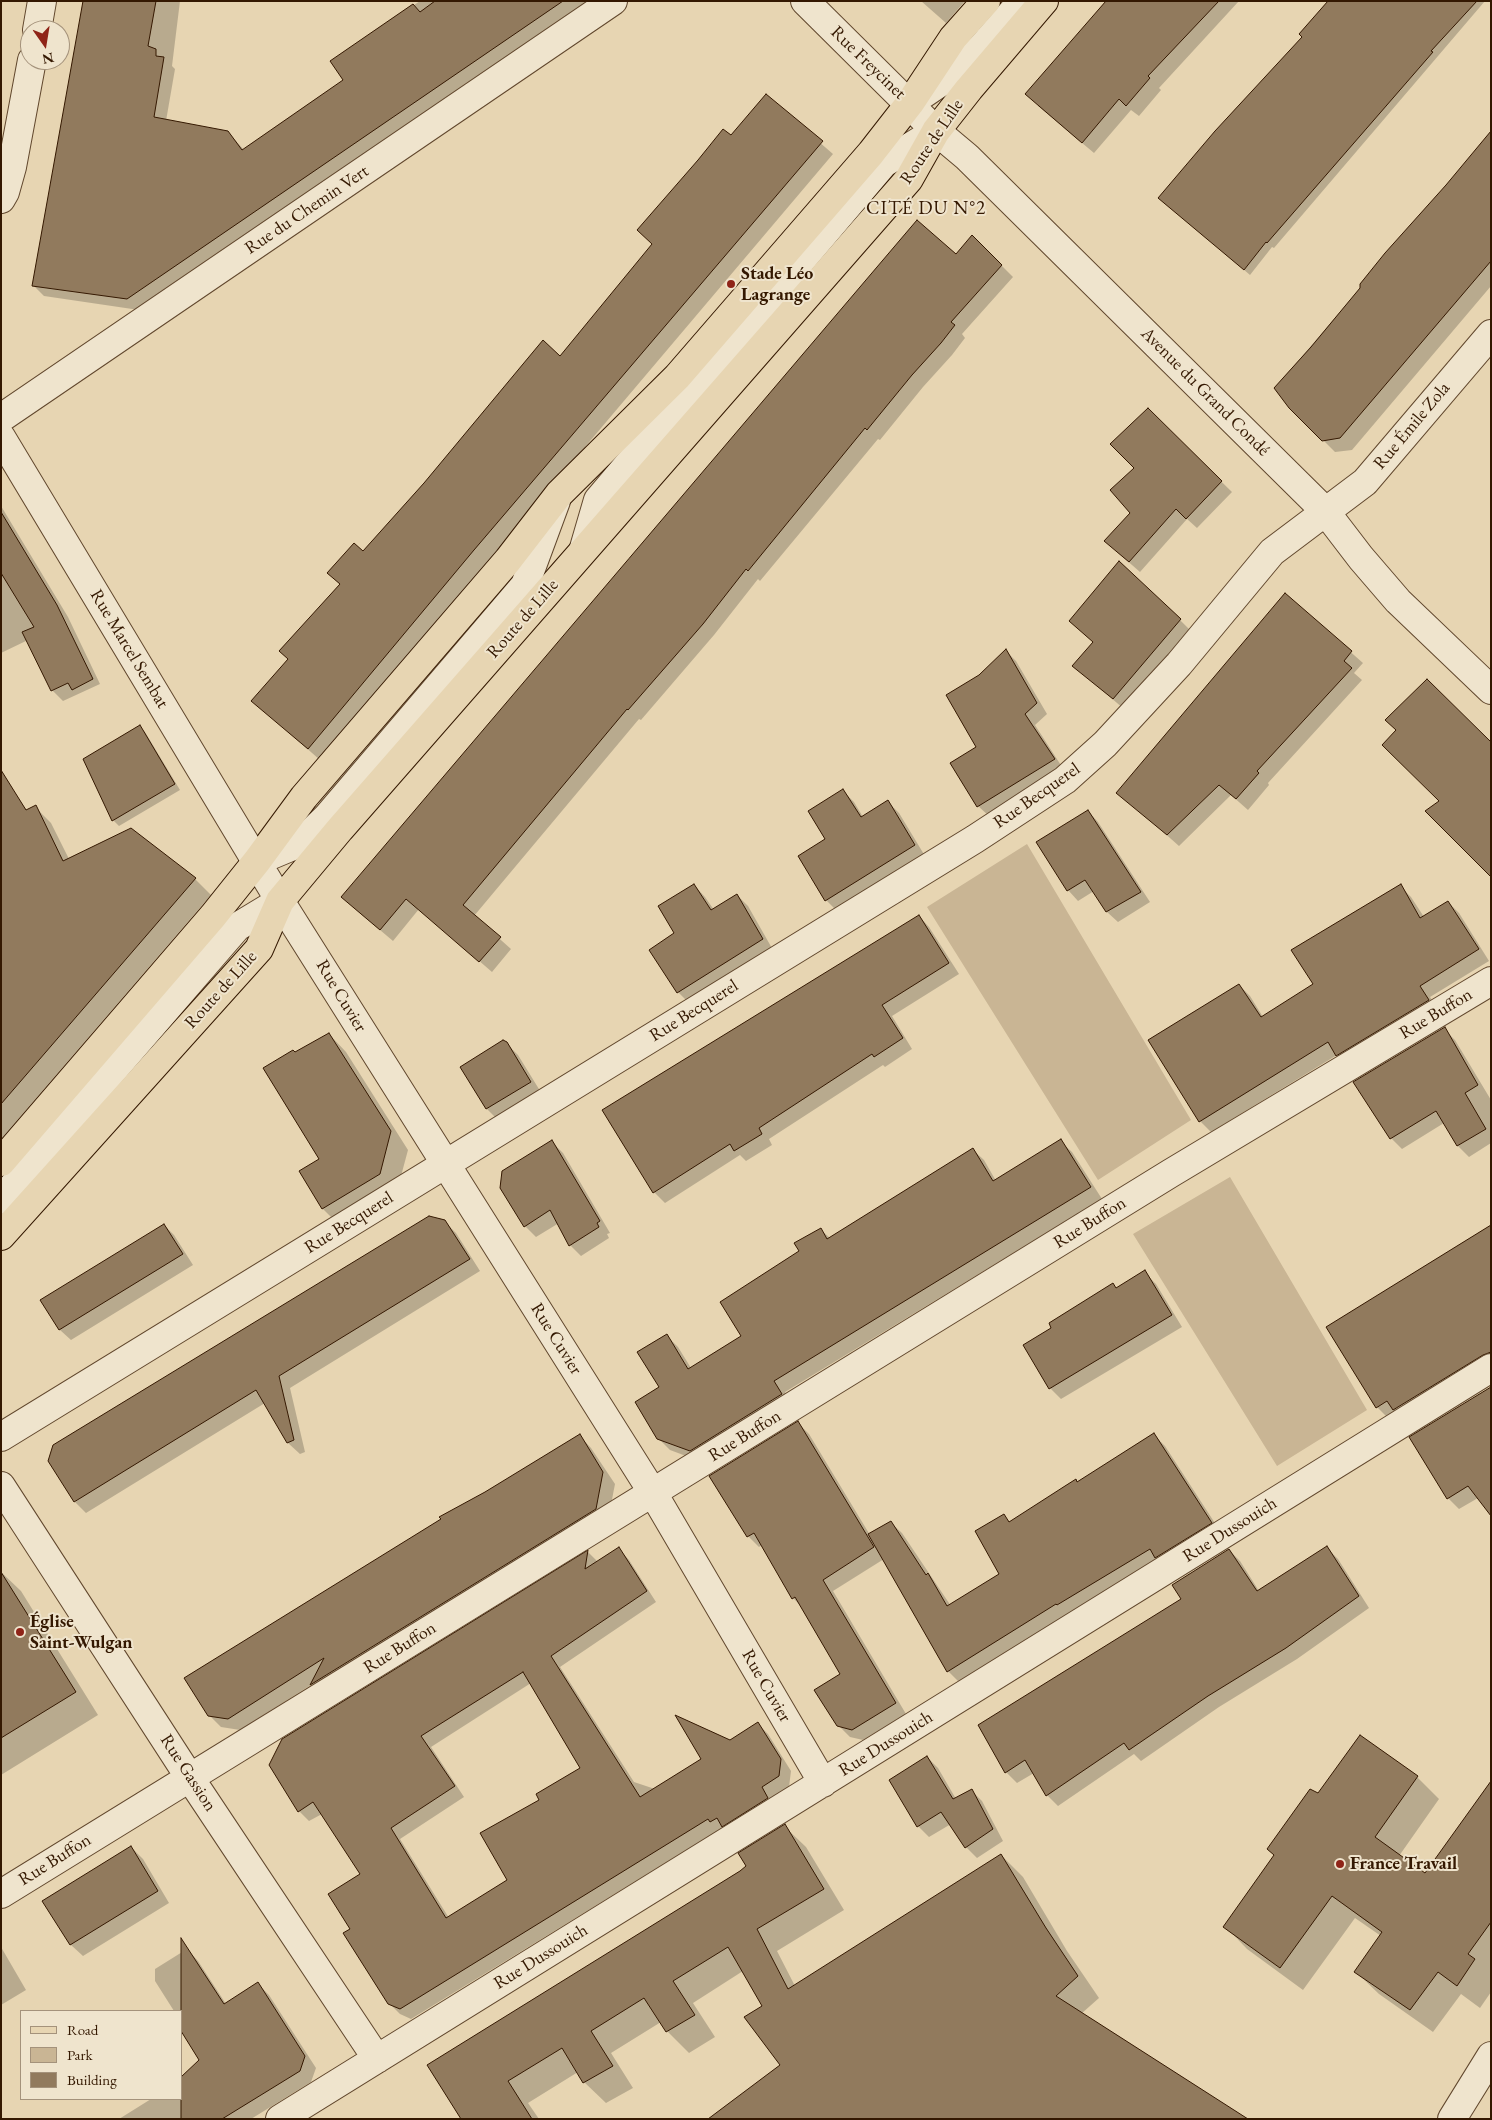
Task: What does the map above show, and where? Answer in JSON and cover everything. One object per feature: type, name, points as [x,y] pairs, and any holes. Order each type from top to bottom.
[{"type":"main road","points":[[1,1162],[196,937],[258,861],[304,798],[508,560],[559,494],[676,377],[871,153],[910,103],[953,38],[986,1]]},
{"type":"main road","name":"Route de Lille","points":[[1,1236],[259,949],[280,901],[340,829],[584,548],[909,179],[936,131],[968,89],[1044,1]]},
{"type":"street","points":[[39,20],[42,1]]},
{"type":"street","name":"Rue du Chemin Vert","points":[[1,418],[613,1]]},
{"type":"street","name":"Rue Freycinet","points":[[805,1],[857,54],[910,103]]},
{"type":"street","points":[[910,103],[953,74],[982,47],[1022,1]]},
{"type":"street","points":[[1,199],[5,192],[12,167],[30,70]]},
{"type":"street","name":"Avenue du Grand Condé","points":[[910,103],[936,131],[967,157],[1325,511],[1361,558],[1398,601],[1491,690]]},
{"type":"street","name":"Rue Émile Zola","points":[[1325,511],[1364,482],[1491,334]]},
{"type":"street","name":"Rue Marcel Sembat","points":[[1,437],[258,861],[280,901]]},
{"type":"street","name":"Rue Becquerel","points":[[1,1437],[975,839],[1065,780],[1106,744],[1179,664],[1272,552],[1325,511]]},
{"type":"street","points":[[1,1200],[237,927],[280,901]]},
{"type":"street","name":"Rue Cuvier","points":[[280,901],[653,1493],[822,1783]]},
{"type":"street","name":"Rue Buffon","points":[[1,1894],[1163,1178],[1491,981]]},
{"type":"street","name":"Rue Dussouich","points":[[280,2119],[1491,1368]]},
{"type":"street","name":"Rue Gassion","points":[[1,1486],[190,1778],[377,2059]]},
{"type":"street","points":[[1452,2119],[1491,2056]]},
{"type":"green space","points":[[1027,844],[1191,1120],[1098,1180],[927,907]]},
{"type":"green space","points":[[1230,1177],[1367,1410],[1277,1466],[1133,1234]]},
{"type":"building","points":[[83,1],[156,1],[148,46],[156,49],[156,56],[164,57],[154,117],[228,131],[242,150],[343,80],[330,61],[413,4],[420,12],[435,1],[563,1],[127,299],[32,286]]},
{"type":"building","points":[[1106,1],[1219,1],[1148,76],[1150,78],[1126,106],[1119,99],[1082,143],[1025,94]]},
{"type":"building","points":[[1328,1],[1477,1],[1431,51],[1433,52],[1266,242],[1244,270],[1158,198],[1215,131],[1302,37],[1299,34]]},
{"type":"building","points":[[766,94],[823,141],[474,550],[308,749],[251,701],[288,659],[279,651],[340,584],[327,573],[354,543],[363,551],[424,483],[543,340],[560,356],[652,244],[637,230],[723,129],[731,135]]},
{"type":"building","points":[[1491,131],[1491,261],[1340,438],[1322,441],[1289,408],[1274,388],[1360,288],[1360,284],[1385,253]]},
{"type":"building","points":[[917,220],[956,254],[972,235],[1002,265],[951,322],[955,325],[941,343],[867,430],[865,428],[748,571],[746,569],[703,624],[627,709],[463,905],[501,937],[479,962],[406,899],[380,930],[341,897]]},
{"type":"building","points":[[1148,408],[1222,481],[1186,519],[1176,509],[1129,562],[1104,541],[1130,513],[1110,490],[1134,468],[1110,444]]},
{"type":"building","points":[[1,512],[57,605],[93,679],[72,690],[68,683],[51,691],[22,632],[34,627],[1,573]]},
{"type":"building","points":[[1119,561],[1181,619],[1113,699],[1072,666],[1093,642],[1069,621]]},
{"type":"building","points":[[1285,593],[1352,651],[1344,661],[1352,668],[1257,771],[1259,773],[1236,799],[1219,785],[1167,835],[1116,793]]},
{"type":"building","points":[[1006,649],[1037,703],[1025,714],[1055,759],[977,807],[950,763],[976,747],[946,695],[979,675]]},
{"type":"building","points":[[1427,679],[1491,742],[1491,877],[1425,811],[1439,801],[1382,745],[1396,730],[1385,720]]},
{"type":"building","points":[[140,725],[175,784],[112,821],[83,759]]},
{"type":"building","points":[[1,770],[26,810],[36,805],[63,861],[131,828],[196,878],[1,1104]]},
{"type":"building","points":[[843,789],[861,817],[888,800],[915,845],[825,901],[798,856],[825,839],[808,811]]},
{"type":"building","points":[[1088,810],[1141,892],[1106,912],[1085,880],[1067,891],[1036,842]]},
{"type":"building","points":[[694,884],[711,910],[737,894],[763,939],[677,993],[649,950],[674,933],[658,906]]},
{"type":"building","points":[[1401,884],[1420,918],[1448,901],[1479,949],[1420,986],[1429,1000],[1336,1056],[1328,1042],[1199,1122],[1148,1040],[1239,984],[1261,1017],[1313,984],[1291,950]]},
{"type":"building","points":[[919,915],[949,963],[882,1005],[903,1038],[874,1057],[872,1054],[759,1128],[762,1134],[734,1151],[730,1144],[653,1193],[602,1110]]},
{"type":"building","points":[[1445,1027],[1478,1085],[1465,1093],[1486,1129],[1457,1146],[1436,1111],[1390,1139],[1353,1082]]},
{"type":"building","points":[[329,1033],[391,1131],[380,1174],[322,1209],[299,1171],[319,1159],[263,1068],[293,1050],[295,1052]]},
{"type":"building","points":[[503,1040],[507,1042],[531,1082],[486,1109],[460,1067]]},
{"type":"building","points":[[1061,1139],[1091,1187],[774,1381],[782,1394],[690,1451],[657,1439],[635,1402],[659,1387],[637,1352],[667,1334],[688,1369],[741,1336],[720,1302],[799,1251],[794,1243],[821,1228],[827,1239],[973,1148],[993,1181]]},
{"type":"building","points":[[552,1140],[600,1221],[597,1223],[599,1227],[569,1246],[550,1210],[524,1227],[500,1188],[502,1171]]},
{"type":"building","points":[[429,1216],[445,1220],[470,1259],[279,1376],[294,1440],[287,1443],[256,1390],[74,1502],[48,1461],[53,1445]]},
{"type":"building","points":[[164,1224],[183,1254],[59,1330],[40,1300]]},
{"type":"building","points":[[1491,1225],[1491,1352],[1393,1410],[1387,1401],[1376,1408],[1326,1327]]},
{"type":"building","points":[[1145,1270],[1172,1315],[1049,1389],[1023,1345],[1051,1328],[1049,1323],[1113,1283],[1116,1288]]},
{"type":"building","points":[[1491,1387],[1491,1516],[1468,1486],[1447,1499],[1409,1437]]},
{"type":"building","points":[[798,1421],[874,1547],[823,1580],[896,1703],[852,1730],[837,1726],[814,1690],[840,1674],[795,1597],[792,1599],[754,1533],[747,1537],[709,1476]]},
{"type":"building","points":[[1154,1433],[1212,1523],[1155,1558],[1150,1549],[1056,1604],[947,1672],[868,1534],[891,1521],[926,1575],[928,1573],[947,1606],[999,1574],[975,1531],[1004,1514],[1009,1522],[1076,1479],[1077,1482]]},
{"type":"building","points":[[580,1434],[603,1472],[596,1509],[310,1685],[324,1658],[228,1719],[208,1716],[184,1678],[441,1519],[439,1517],[485,1492]]},
{"type":"building","points":[[1327,1546],[1359,1596],[1286,1648],[1208,1696],[1129,1750],[1124,1743],[1046,1796],[1025,1760],[1005,1773],[978,1725],[1181,1599],[1172,1585],[1229,1549],[1257,1591]]},
{"type":"building","points":[[619,1547],[647,1591],[551,1656],[640,1797],[701,1759],[675,1715],[730,1740],[758,1722],[781,1759],[779,1776],[762,1787],[768,1798],[722,1827],[717,1818],[710,1822],[708,1819],[400,2009],[388,2004],[343,1933],[350,1929],[328,1894],[360,1874],[313,1802],[298,1812],[269,1765],[282,1739],[588,1550],[585,1569]],"holes":[[[523,1672],[580,1768],[536,1794],[539,1800],[480,1833],[507,1880],[446,1918],[391,1828],[455,1786],[421,1736]]]},
{"type":"building","name":"Église Saint-Wulgan","points":[[1,1572],[76,1692],[1,1738]]},
{"type":"building","name":"France Travail","points":[[1360,1735],[1418,1776],[1375,1837],[1425,1873],[1491,1781],[1491,1922],[1468,1954],[1475,1959],[1457,1986],[1438,1972],[1410,2010],[1354,1972],[1382,1932],[1332,1896],[1280,1968],[1223,1927],[1274,1855],[1267,1849],[1310,1789],[1318,1793]]},
{"type":"building","points":[[927,1756],[953,1799],[972,1789],[993,1829],[965,1848],[941,1812],[917,1827],[889,1780]]},
{"type":"building","points":[[785,1824],[824,1889],[757,1929],[788,1989],[1001,1854],[1078,1976],[1056,1996],[1248,2119],[708,2119],[780,2065],[744,2017],[762,2006],[728,1947],[673,1981],[695,2015],[666,2032],[644,1998],[591,2031],[613,2066],[583,2083],[562,2048],[508,2081],[532,2119],[461,2119],[427,2065],[740,1871],[746,1866],[738,1853]]},
{"type":"building","points":[[131,1846],[158,1891],[70,1945],[42,1901]]},
{"type":"building","points":[[181,1938],[224,2004],[258,1982],[305,2056],[300,2071],[222,2119],[181,2119],[182,2076],[199,2060],[182,2033]]},
{"type":"place","name":"Stade Léo Lagrange","points":[[731,284]]},
{"type":"place","name":"Église Saint-Wulgan","points":[[20,1632]]},
{"type":"place","name":"France Travail","points":[[1340,1864]]},
{"type":"district","name":"CITÉ DU N°2","points":[[926,209]]}]
